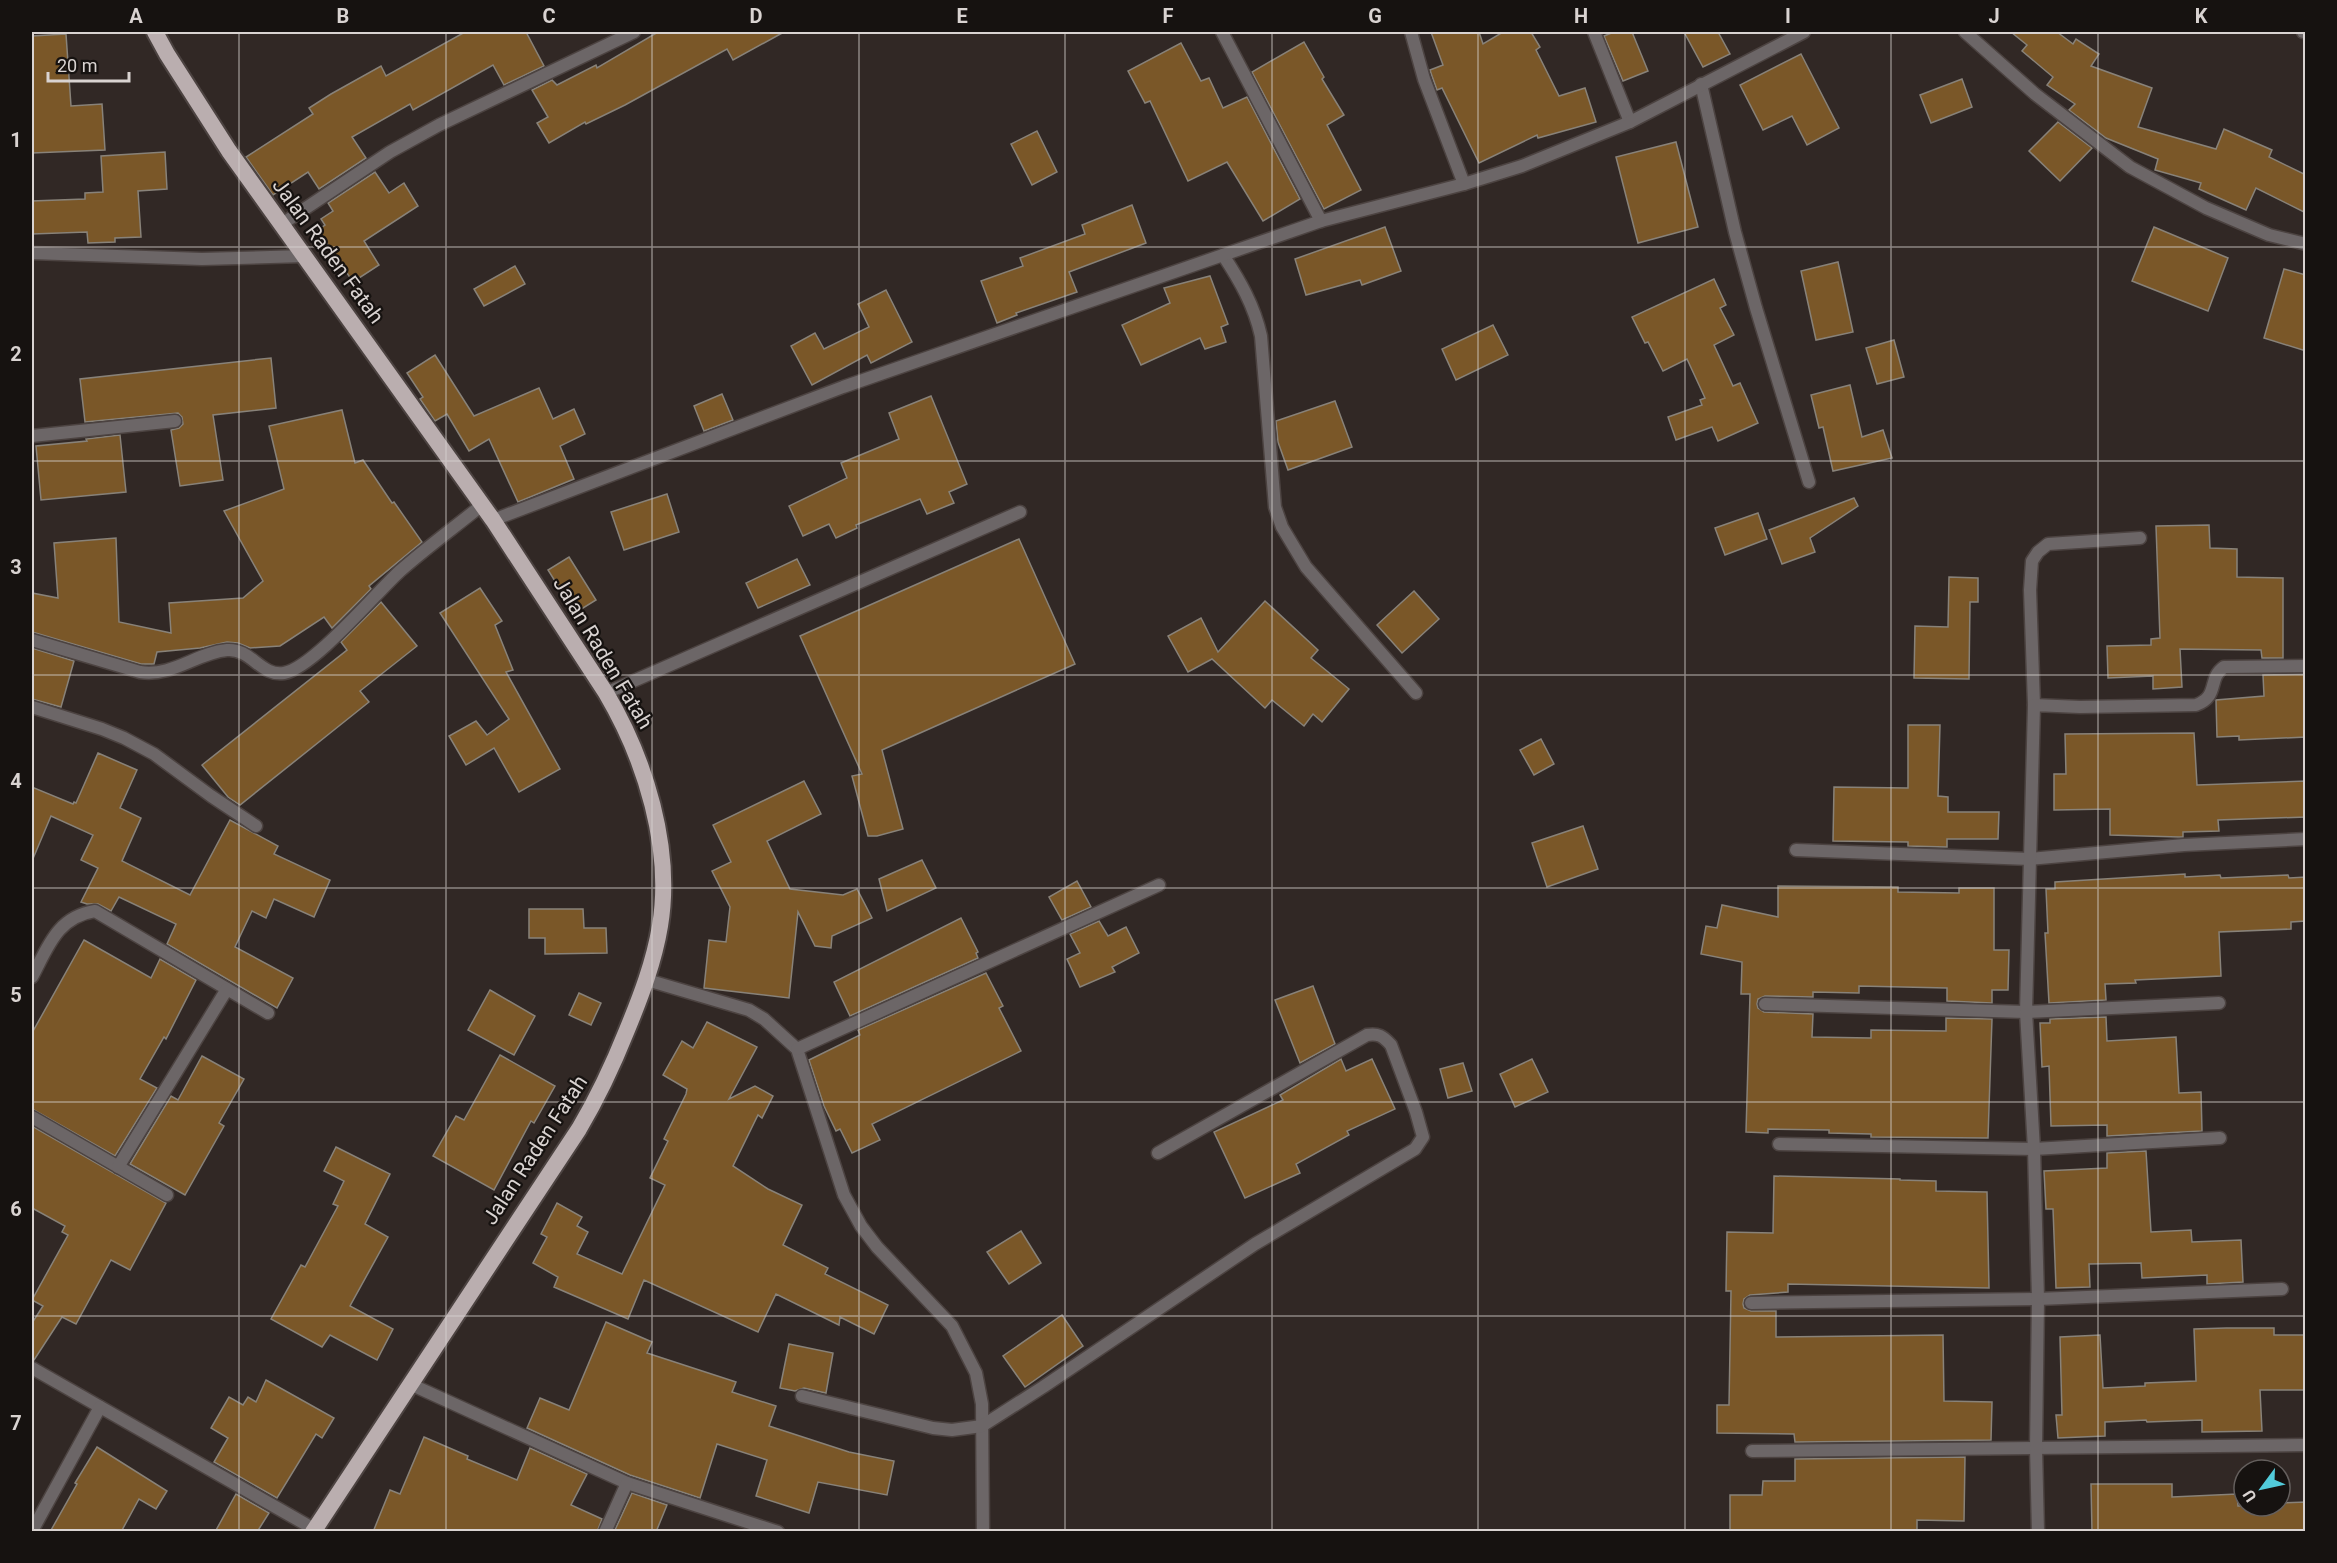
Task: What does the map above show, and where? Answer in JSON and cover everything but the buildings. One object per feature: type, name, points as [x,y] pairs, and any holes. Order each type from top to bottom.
[{"type":"highway","name":"Jalan Raden Fatah","points":[[155,32],[229,151],[493,520],[606,693],[637,752],[660,844],[664,882],[661,925],[647,980],[604,1088],[314,1530]]},
{"type":"street","points":[[282,224],[390,152],[439,125],[634,32]]},
{"type":"street","points":[[1222,32],[1321,221]]},
{"type":"street","points":[[1411,32],[1424,79],[1464,184]]},
{"type":"street","points":[[1594,32],[1630,122]]},
{"type":"street","points":[[493,520],[843,387],[1321,221],[1464,184],[1522,166],[1630,122],[1784,36],[1804,32]]},
{"type":"street","points":[[1965,32],[2035,94],[2130,167],[2217,212],[2269,235],[2306,244]]},
{"type":"street","points":[[1701,84],[1738,243],[1809,482]]},
{"type":"street","points":[[32,253],[202,259],[304,256]]},
{"type":"street","points":[[1223,255],[1246,290],[1256,314],[1261,336],[1267,380],[1275,507],[1282,527],[1306,567],[1416,693]]},
{"type":"street","points":[[32,436],[175,421]]},
{"type":"street","points":[[32,640],[152,674],[166,672],[216,652],[236,650],[246,653],[268,672],[276,674],[293,671],[312,659],[402,570],[482,505]]},
{"type":"street","points":[[606,693],[1020,512]]},
{"type":"street","points":[[2038,1532],[2036,1448],[2038,1299],[2034,1149],[2026,1012],[2034,705],[2030,590],[2032,561],[2048,544],[2140,538]]},
{"type":"street","points":[[2034,705],[2080,707],[2196,705],[2209,699],[2215,677],[2224,666],[2306,666]]},
{"type":"street","points":[[32,707],[124,738],[154,754],[256,826]]},
{"type":"street","points":[[1796,850],[2030,859],[2184,845],[2306,839]]},
{"type":"street","points":[[797,1049],[1159,885]]},
{"type":"street","points":[[32,977],[59,927],[81,913],[95,911],[268,1013]]},
{"type":"street","points":[[647,980],[749,1010],[764,1018],[797,1049],[844,1195],[861,1226],[877,1247],[952,1326],[976,1373],[982,1404],[983,1532]]},
{"type":"street","points":[[118,1167],[227,989]]},
{"type":"street","points":[[1765,1004],[2026,1012],[2219,1003]]},
{"type":"street","points":[[802,1396],[933,1428],[952,1430],[982,1426],[1255,1244],[1415,1149],[1423,1137],[1416,1112],[1390,1045],[1383,1036],[1375,1033],[1158,1153]]},
{"type":"street","points":[[32,1117],[167,1195]]},
{"type":"street","points":[[1779,1144],[2034,1149],[2220,1137]]},
{"type":"street","points":[[1751,1303],[2038,1299],[2283,1288]]},
{"type":"street","points":[[32,1368],[314,1530]]},
{"type":"street","points":[[410,1384],[627,1483],[778,1532]]},
{"type":"street","points":[[32,1531],[100,1407]]},
{"type":"street","points":[[1752,1451],[2306,1445]]},
{"type":"street","points":[[605,1532],[627,1483]]}]
